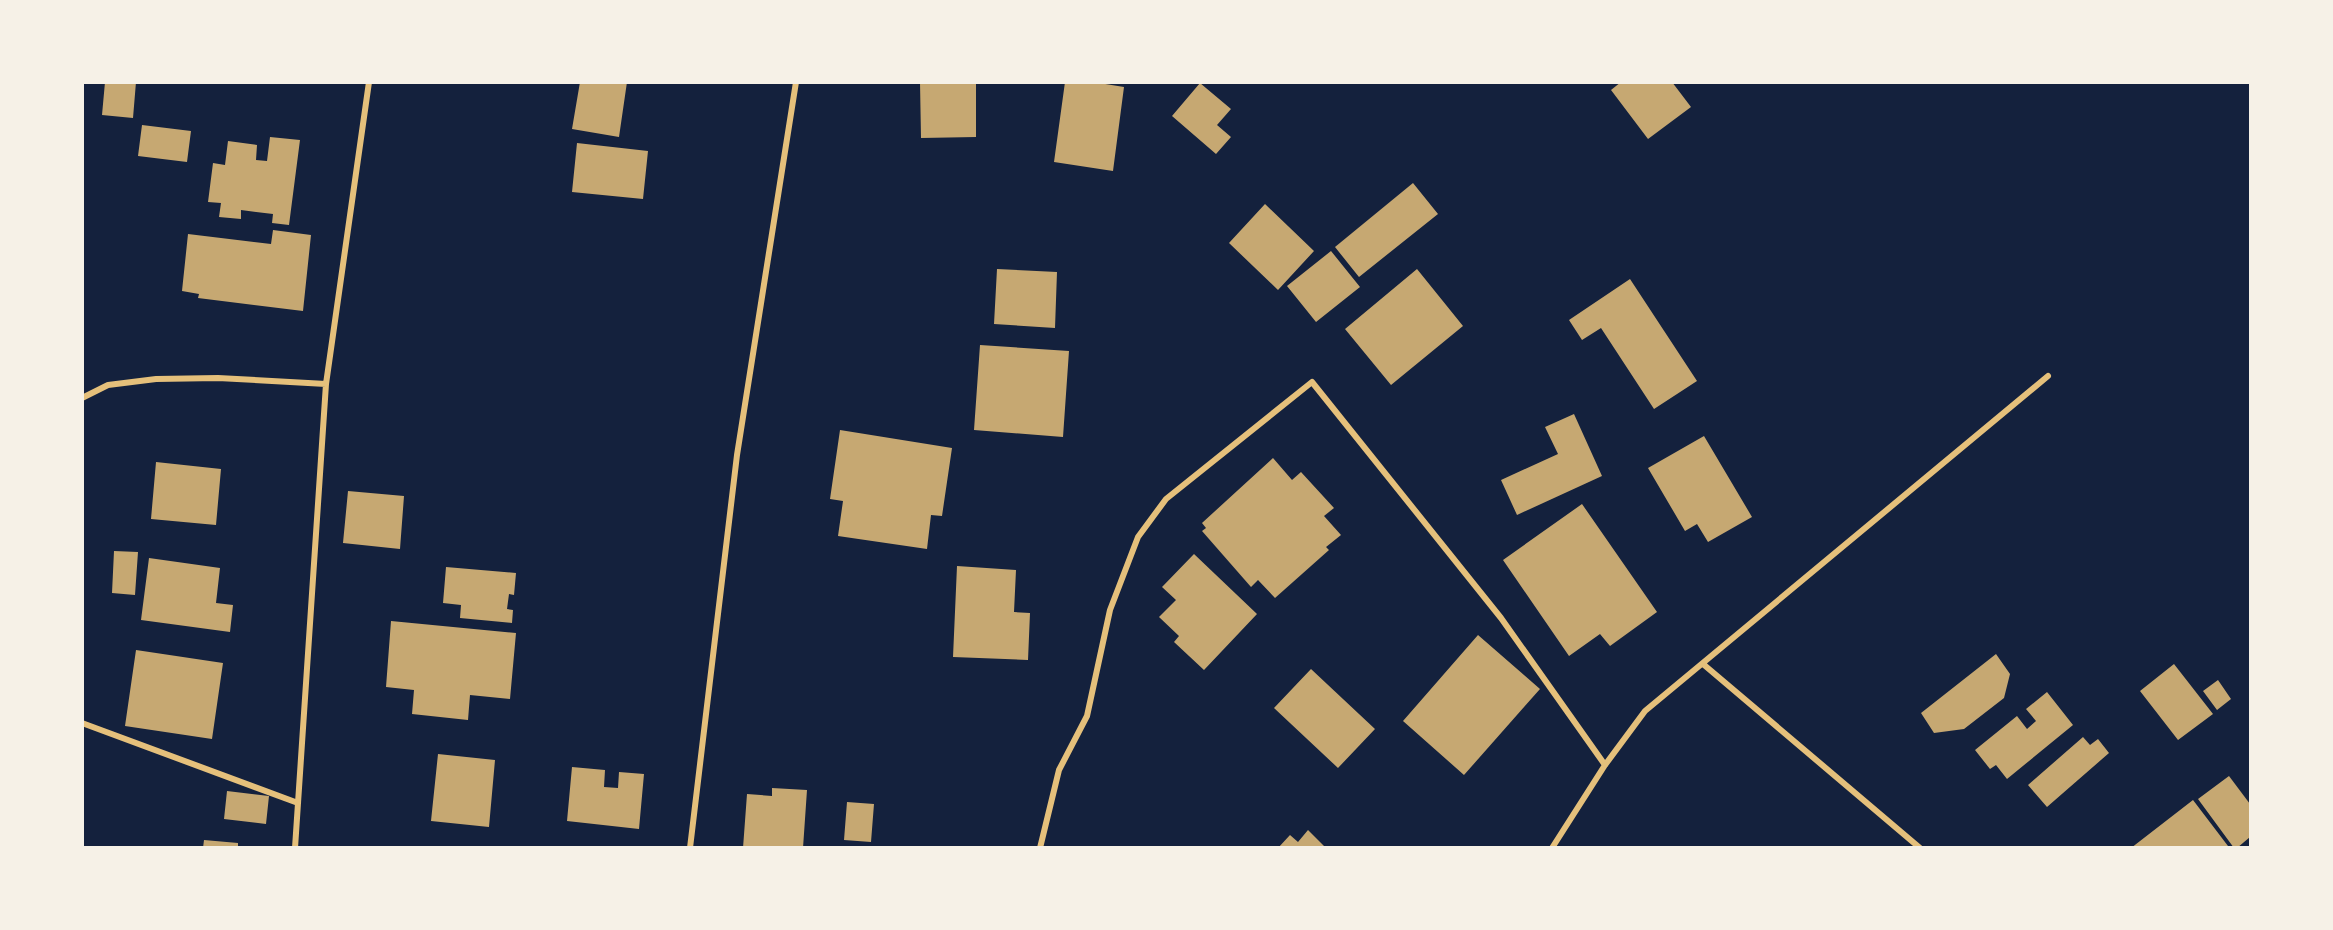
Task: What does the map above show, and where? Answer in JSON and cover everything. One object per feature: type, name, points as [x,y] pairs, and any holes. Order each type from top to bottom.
[{"type":"street","points":[[295,848],[326,384],[369,82]]},
{"type":"street","points":[[690,848],[737,455],[796,82]]},
{"type":"street","points":[[1552,848],[1605,765],[1645,711],[2048,376]]},
{"type":"street","points":[[82,398],[108,385],[156,379],[218,378],[326,384]]},
{"type":"street","points":[[1040,848],[1059,770],[1087,716],[1110,610],[1138,537],[1166,500],[1312,382],[1502,618],[1605,765]]},
{"type":"street","points":[[1702,664],[1920,848]]},
{"type":"street","points":[[82,723],[298,803]]},
{"type":"building","points":[[105,82],[136,82],[133,118],[102,115]]},
{"type":"building","points":[[580,82],[627,82],[619,137],[572,129]]},
{"type":"building","points":[[920,82],[976,82],[976,137],[921,138]]},
{"type":"building","points":[[1065,82],[1093,82],[1124,87],[1113,171],[1054,162]]},
{"type":"building","points":[[1621,82],[1672,82],[1691,107],[1648,139],[1611,90]]},
{"type":"building","points":[[1200,83],[1231,109],[1217,125],[1231,137],[1216,154],[1172,116]]},
{"type":"building","points":[[142,125],[191,131],[187,162],[138,156]]},
{"type":"building","points":[[270,137],[300,140],[289,225],[272,223],[273,214],[241,210],[241,219],[219,217],[221,203],[208,202],[213,163],[225,165],[228,141],[257,145],[256,160],[267,161]]},
{"type":"building","points":[[577,143],[648,151],[643,199],[572,192]]},
{"type":"building","points":[[1413,183],[1438,214],[1359,277],[1335,247]]},
{"type":"building","points":[[1265,204],[1314,251],[1278,290],[1229,243]]},
{"type":"building","points":[[273,230],[311,235],[303,311],[198,298],[199,294],[182,291],[188,234],[271,244]]},
{"type":"building","points":[[1331,251],[1360,287],[1316,322],[1287,286]]},
{"type":"building","points":[[997,269],[1057,272],[1055,328],[994,324]]},
{"type":"building","points":[[1417,269],[1463,326],[1391,385],[1345,329]]},
{"type":"building","points":[[1630,279],[1697,381],[1654,409],[1601,328],[1582,340],[1569,320]]},
{"type":"building","points":[[980,345],[1069,351],[1063,437],[974,430]]},
{"type":"building","points":[[1574,414],[1602,476],[1517,515],[1501,480],[1558,454],[1545,427]]},
{"type":"building","points":[[840,430],[952,448],[942,516],[931,515],[927,549],[838,536],[843,501],[830,499]]},
{"type":"building","points":[[1704,436],[1752,517],[1708,542],[1697,524],[1685,531],[1648,468]]},
{"type":"building","points":[[1273,458],[1292,480],[1301,472],[1334,508],[1324,516],[1341,535],[1326,547],[1329,550],[1275,598],[1258,580],[1251,587],[1202,531],[1206,528],[1202,523]]},
{"type":"building","points":[[156,462],[221,469],[216,525],[151,519]]},
{"type":"building","points":[[348,491],[404,496],[400,549],[343,543]]},
{"type":"building","points":[[1582,504],[1657,612],[1610,646],[1600,634],[1569,656],[1503,560]]},
{"type":"building","points":[[114,551],[138,552],[135,595],[112,593]]},
{"type":"building","points":[[1194,554],[1257,614],[1204,670],[1174,642],[1179,636],[1159,617],[1176,600],[1162,587]]},
{"type":"building","points":[[149,558],[220,568],[216,603],[233,605],[230,632],[141,620]]},
{"type":"building","points":[[957,566],[1016,570],[1014,612],[1030,613],[1028,660],[953,657]]},
{"type":"building","points":[[446,567],[516,573],[514,595],[509,594],[507,609],[513,610],[512,623],[460,618],[461,605],[443,603]]},
{"type":"building","points":[[391,621],[516,633],[510,699],[470,695],[468,720],[412,714],[414,690],[386,687]]},
{"type":"building","points":[[1478,635],[1540,689],[1464,775],[1403,721]]},
{"type":"building","points":[[136,650],[223,663],[212,739],[125,726]]},
{"type":"building","points":[[1996,654],[2010,674],[2004,698],[1964,729],[1934,733],[1921,713]]},
{"type":"building","points":[[2174,664],[2213,714],[2178,740],[2140,691]]},
{"type":"building","points":[[1311,669],[1375,729],[1338,768],[1274,708]]},
{"type":"building","points":[[2218,680],[2231,699],[2217,710],[2203,691]]},
{"type":"building","points":[[2047,692],[2073,725],[2007,779],[1996,765],[1990,769],[1975,750],[2017,716],[2027,729],[2036,721],[2026,709]]},
{"type":"building","points":[[2083,737],[2090,745],[2098,739],[2109,753],[2047,807],[2028,785]]},
{"type":"building","points":[[438,754],[495,760],[489,827],[431,821]]},
{"type":"building","points":[[572,767],[605,770],[604,787],[618,788],[619,772],[644,774],[639,829],[567,821]]},
{"type":"building","points":[[2229,776],[2250,804],[2250,837],[2237,848],[2234,848],[2198,799]]},
{"type":"building","points":[[772,788],[807,790],[803,848],[743,848],[747,794],[772,796]]},
{"type":"building","points":[[227,791],[269,796],[266,824],[224,819]]},
{"type":"building","points":[[2193,800],[2228,846],[2226,848],[2131,848]]},
{"type":"building","points":[[847,802],[874,804],[871,842],[844,840]]},
{"type":"building","points":[[1308,830],[1326,848],[1278,848],[1290,835],[1298,842]]},
{"type":"building","points":[[204,840],[238,843],[238,848],[203,848]]}]
